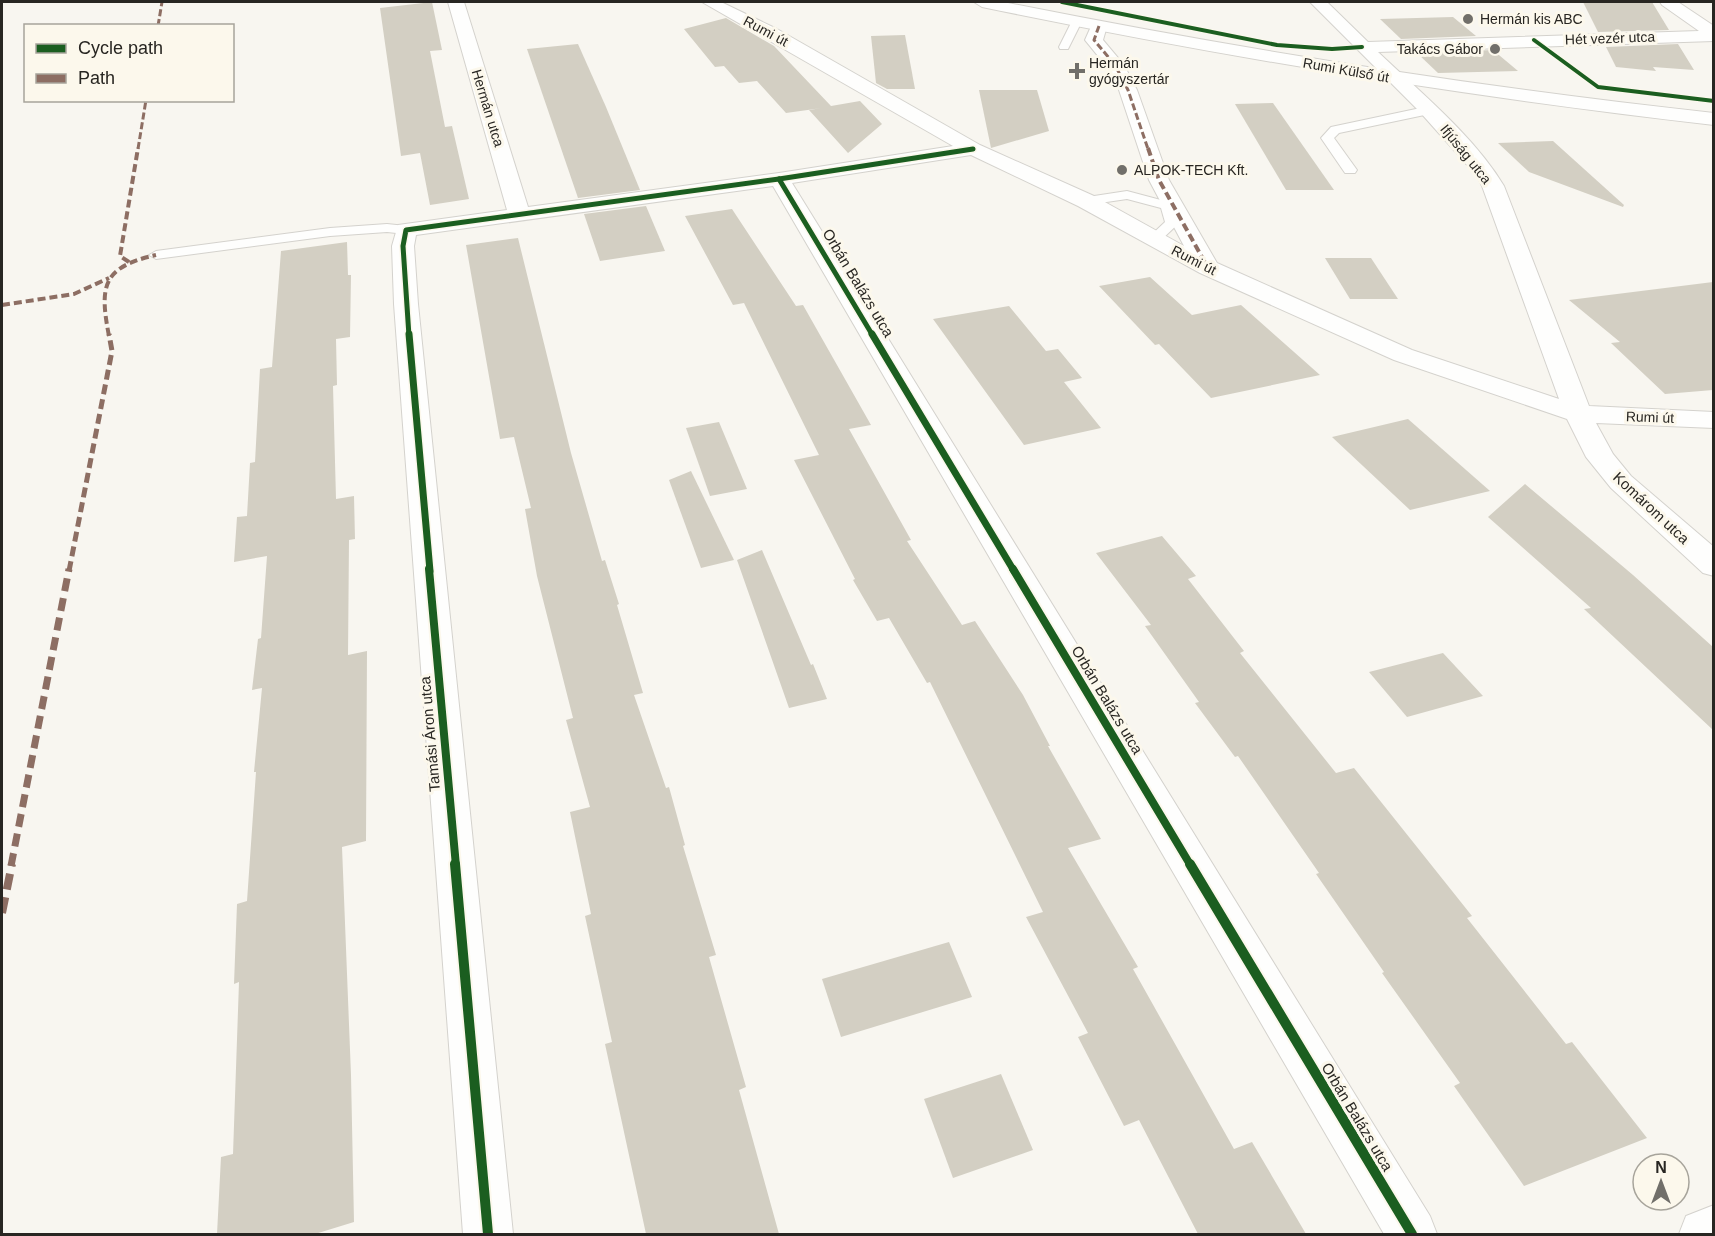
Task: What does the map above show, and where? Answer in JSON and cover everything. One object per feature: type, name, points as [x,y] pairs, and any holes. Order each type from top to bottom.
[{"type":"street","name":"Hermán utca","points":[[456,2],[519,214]]},
{"type":"street","name":"Rumi út","points":[[710,2],[771,33],[973,149],[1086,201],[1208,268],[1402,355],[1578,414],[1713,420]]},
{"type":"street","name":"Rumi Külső út","points":[[982,2],[1099,26],[1394,79],[1713,119]]},
{"type":"street","name":"Ifjúság utca","points":[[1318,2],[1394,79],[1430,110],[1471,156],[1493,186],[1578,414]]},
{"type":"street","points":[[1668,2],[1713,35]]},
{"type":"street","points":[[1099,26],[1094,40],[1115,64],[1128,90],[1159,180],[1208,268]]},
{"type":"street","name":"Hét vezér utca","points":[[1362,47],[1713,35]]},
{"type":"street","points":[[406,230],[779,179],[973,149]]},
{"type":"street","name":"Orbán Balázs utca","points":[[779,179],[1412,1234]]},
{"type":"street","name":"Tamási Áron utca","points":[[406,230],[403,246],[406,304],[488,1234]]},
{"type":"street","name":"Komárom utca","points":[[1578,414],[1600,457],[1621,482],[1668,527],[1713,565]]},
{"type":"street","points":[[1704,1234],[1713,1230]]},
{"type":"lane","points":[[1064,47],[1077,21]]},
{"type":"lane","points":[[1350,170],[1327,138],[1335,130],[1430,110]]},
{"type":"lane","points":[[1086,201],[1120,193],[1144,197],[1167,206],[1172,223],[1154,239]]},
{"type":"lane","points":[[156,255],[330,232],[387,228],[406,230]]},
{"type":"building","points":[[432,2],[442,50],[430,51],[445,127],[452,126],[469,199],[430,205],[420,153],[401,156],[380,8]]},
{"type":"building","points":[[1583,2],[1652,2],[1669,30],[1598,32]]},
{"type":"building","points":[[1453,17],[1476,36],[1401,39],[1380,19]]},
{"type":"building","points":[[726,18],[774,46],[831,106],[860,101],[882,124],[848,153],[809,110],[822,108],[786,113],[757,81],[739,83],[724,66],[715,67],[684,29]]},
{"type":"building","points":[[905,35],[915,89],[887,89],[876,83],[871,36]]},
{"type":"building","points":[[578,44],[640,190],[578,198],[527,49]]},
{"type":"building","points":[[1678,44],[1694,70],[1653,67],[1656,71],[1616,67],[1606,47]]},
{"type":"building","points":[[1493,50],[1518,71],[1438,73],[1417,53]]},
{"type":"building","points":[[979,90],[1037,90],[1049,131],[991,148]]},
{"type":"building","points":[[1273,103],[1334,190],[1286,190],[1235,104]]},
{"type":"building","points":[[1553,141],[1624,205],[1623,207],[1529,172],[1498,143]]},
{"type":"building","points":[[646,206],[665,251],[600,261],[584,214]]},
{"type":"building","points":[[732,209],[796,306],[803,305],[871,425],[849,429],[911,540],[907,541],[962,625],[975,621],[1023,695],[1050,746],[1048,746],[1101,839],[1068,848],[1138,967],[1133,969],[1234,1149],[1252,1142],[1306,1234],[1198,1234],[1139,1120],[1124,1126],[1078,1037],[1088,1033],[1026,917],[1043,912],[930,682],[927,683],[889,618],[877,621],[853,580],[855,579],[794,460],[819,455],[744,303],[733,305],[685,216]]},
{"type":"building","points":[[518,238],[571,453],[602,561],[605,560],[619,604],[617,605],[643,693],[634,695],[666,788],[669,787],[685,845],[683,846],[716,955],[709,957],[746,1087],[739,1090],[779,1234],[646,1234],[605,1044],[612,1042],[585,916],[591,914],[570,812],[590,807],[566,720],[573,718],[537,576],[525,509],[531,508],[514,437],[500,439],[466,245]]},
{"type":"building","points":[[347,242],[348,275],[351,275],[350,337],[336,339],[337,385],[333,386],[336,499],[354,496],[355,539],[349,540],[348,655],[367,651],[366,841],[342,847],[354,1222],[315,1234],[217,1234],[221,1157],[233,1154],[239,982],[234,984],[237,904],[247,901],[256,772],[254,772],[262,688],[252,690],[258,639],[261,638],[267,556],[234,562],[237,517],[247,516],[250,463],[255,462],[260,369],[272,367],[281,251]]},
{"type":"building","points":[[1325,258],[1371,258],[1398,299],[1350,299]]},
{"type":"building","points":[[1150,277],[1192,315],[1241,305],[1320,375],[1211,398],[1159,344],[1155,345],[1099,286]]},
{"type":"building","points":[[1713,282],[1713,390],[1665,394],[1611,343],[1620,342],[1569,300]]},
{"type":"building","points":[[1009,306],[1046,351],[1058,349],[1082,378],[1064,382],[1101,428],[1024,445],[933,319]]},
{"type":"building","points":[[1408,419],[1490,491],[1410,510],[1332,437]]},
{"type":"building","points":[[719,422],[747,489],[710,496],[686,428]]},
{"type":"building","points":[[691,471],[734,560],[701,568],[669,480]]},
{"type":"building","points":[[1525,484],[1633,575],[1713,647],[1713,730],[1584,609],[1591,608],[1488,517]]},
{"type":"building","points":[[1162,536],[1196,576],[1188,579],[1244,651],[1240,653],[1336,773],[1354,768],[1472,916],[1467,918],[1566,1044],[1572,1042],[1647,1138],[1524,1186],[1454,1086],[1460,1083],[1382,973],[1384,972],[1316,874],[1319,873],[1238,756],[1235,757],[1195,703],[1199,702],[1145,626],[1151,625],[1096,553]]},
{"type":"building","points":[[762,550],[827,699],[789,708],[737,560]]},
{"type":"building","points":[[1443,653],[1483,696],[1407,717],[1369,672]]},
{"type":"building","points":[[949,942],[972,997],[841,1037],[822,979]]},
{"type":"building","points":[[1001,1074],[1033,1150],[953,1178],[924,1099]]},
{"type":"marked path","points":[[158,24],[162,2]]},
{"type":"marked path","points":[[1099,26],[1094,40],[1115,65],[1128,90],[1159,180],[1208,268]]},
{"type":"marked path","points":[[129,262],[120,256],[146,102]]},
{"type":"marked path","points":[[2,913],[112,351],[105,313],[105,290],[109,279],[117,270],[129,262],[156,255]]},
{"type":"marked path","points":[[2,305],[74,294],[109,278]]},
{"type":"cycle path","points":[[1062,2],[1277,45],[1332,49],[1362,47]]},
{"type":"cycle path","points":[[1534,40],[1598,87],[1714,101]]},
{"type":"cycle path","points":[[488,1234],[406,304],[403,246],[406,230],[779,179],[973,149]]},
{"type":"cycle path","points":[[779,179],[1412,1234]]},
{"type":"place","name":"Hermán kis ABC","points":[[1468,19]]},
{"type":"place","name":"Takács Gábor","points":[[1495,49]]},
{"type":"place","name":"Hermán gyógyszertár","points":[[1077,71]]},
{"type":"place","name":"ALPOK-TECH Kft.","points":[[1122,170]]}]
